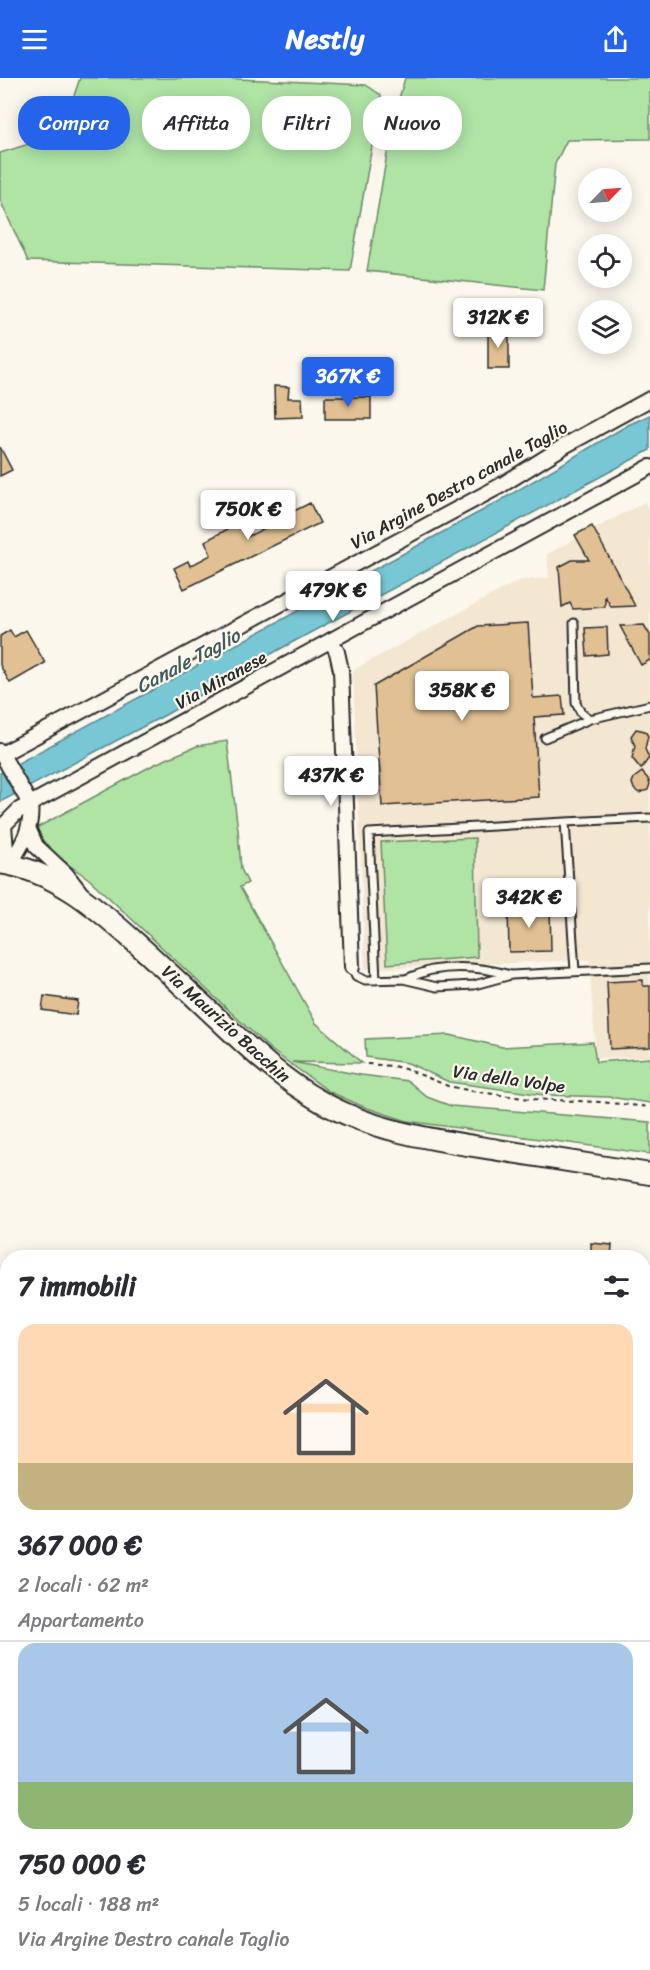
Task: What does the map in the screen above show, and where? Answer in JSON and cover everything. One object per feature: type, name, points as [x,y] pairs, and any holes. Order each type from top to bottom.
[{"type":"main road","name":"Via Maurizio Bacchin","points":[[5,864],[58,881],[88,902],[167,971],[258,1057],[320,1101],[359,1121],[438,1140],[650,1174]]},
{"type":"street","name":"Via Argine Destro canale Taglio","points":[[2,756],[500,486],[566,445],[650,399]]},
{"type":"street","name":"Via Miranese","points":[[5,864],[2,827],[28,800],[331,640],[650,467]]},
{"type":"street","points":[[331,640],[337,652],[341,670],[352,967]]},
{"type":"street","points":[[2,756],[28,800],[29,830],[26,839],[5,864]]},
{"type":"street","points":[[29,830],[36,846],[66,874],[88,902]]},
{"type":"lane","points":[[574,622],[576,703],[581,713],[590,719]]},
{"type":"lane","points":[[544,738],[590,719],[650,705]]},
{"type":"lane","points":[[376,980],[369,833],[650,818]]},
{"type":"lane","points":[[565,822],[575,971]]},
{"type":"lane","points":[[352,967],[356,976],[365,980],[403,979],[435,969],[486,968],[511,975]]},
{"type":"lane","points":[[403,979],[437,987],[474,985],[511,975],[650,968]]},
{"type":"path","name":"Via della Volpe","points":[[367,1064],[409,1070],[448,1086],[530,1099],[650,1107]]},
{"type":"shaded area","points":[[645,502],[648,508],[650,507],[650,1057],[596,1058],[589,960],[365,969],[353,670],[520,580],[549,578],[547,554]]},
{"type":"green space","points":[[80,78],[218,78],[366,85],[381,95],[363,96],[363,150],[371,150],[350,271],[28,261],[0,200],[0,153],[18,147],[18,150],[130,150],[130,96],[74,96]]},
{"type":"green space","points":[[405,78],[650,78],[650,139],[567,140],[555,164],[543,290],[367,271],[388,150],[462,150],[462,96],[400,96]]},
{"type":"green space","points":[[227,741],[241,869],[248,883],[240,887],[316,1023],[362,1063],[292,1062],[408,1081],[427,1097],[451,1106],[650,1122],[650,1154],[407,1121],[364,1107],[330,1092],[271,1050],[89,879],[43,845],[36,828],[155,764],[197,746]]},
{"type":"green space","points":[[475,838],[477,957],[387,964],[381,842]]},
{"type":"green space","points":[[450,1035],[502,1047],[593,1042],[596,1062],[650,1058],[650,1103],[609,1097],[544,1095],[449,1082],[408,1063],[366,1057],[365,1039]]},
{"type":"water","points":[[650,415],[650,450],[280,649],[167,714],[0,802],[0,773],[498,502],[628,425]]},
{"type":"building","points":[[488,329],[509,329],[509,369],[488,369]]},
{"type":"building","points":[[274,386],[289,387],[288,398],[302,398],[303,417],[275,418]]},
{"type":"building","points":[[325,397],[371,397],[371,419],[325,419]]},
{"type":"building","points":[[0,447],[12,470],[0,476]]},
{"type":"building","points":[[254,501],[271,501],[280,511],[287,507],[290,513],[310,503],[320,523],[184,589],[174,568],[188,561],[190,566],[211,555],[205,541],[239,523],[247,537],[265,528]]},
{"type":"building","points":[[592,526],[635,606],[611,607],[605,596],[605,607],[573,609],[570,603],[562,607],[559,567],[572,560],[589,560],[575,535]]},
{"type":"building","points":[[528,623],[533,698],[562,696],[564,715],[534,717],[539,797],[382,806],[374,686],[478,626]]},
{"type":"building","points":[[644,625],[650,635],[650,660],[641,665],[620,626]]},
{"type":"building","points":[[607,627],[608,654],[587,656],[585,628]]},
{"type":"building","points":[[10,630],[14,637],[26,630],[45,663],[10,683],[0,665],[0,636]]},
{"type":"building","points":[[636,729],[645,731],[648,736],[645,749],[649,758],[641,769],[632,758],[635,746],[631,736]]},
{"type":"building","points":[[642,772],[650,784],[648,790],[639,793],[634,789],[632,783],[634,778]]},
{"type":"building","points":[[550,906],[551,951],[509,952],[508,907]]},
{"type":"building","points":[[643,980],[643,986],[650,986],[650,1047],[610,1049],[607,982]]},
{"type":"building","points":[[44,996],[78,1001],[76,1015],[42,1010]]},
{"type":"building","points":[[591,1243],[612,1245],[612,1250],[591,1250]]},
{"type":"water label","name":"Canale Taglio","points":[[188,661]]}]
